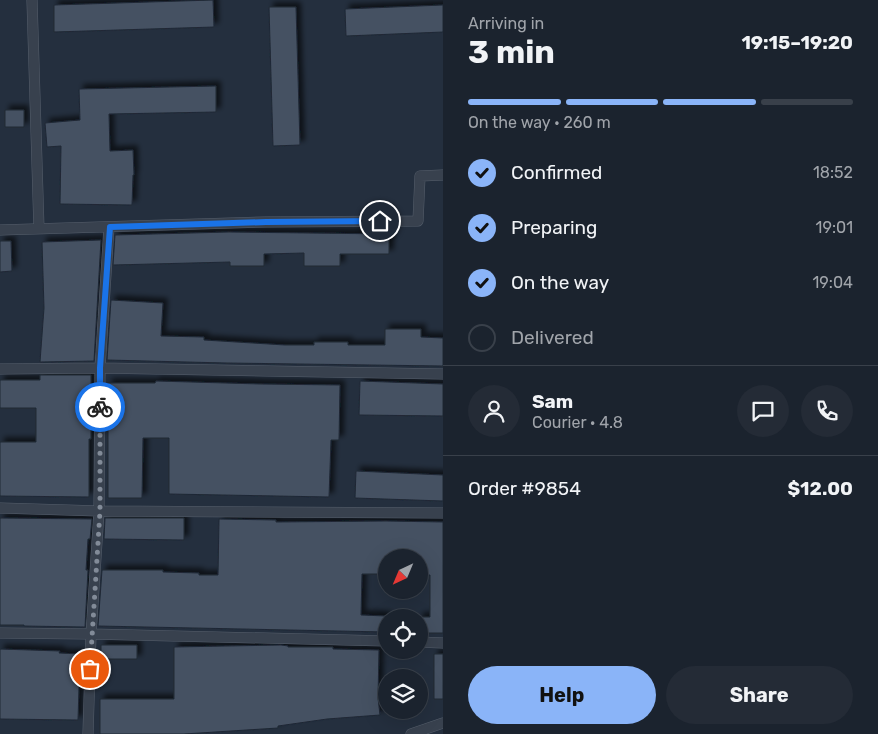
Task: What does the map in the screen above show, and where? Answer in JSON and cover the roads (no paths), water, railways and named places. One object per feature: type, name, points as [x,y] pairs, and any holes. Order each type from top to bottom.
[{"type":"street","points":[[32,0],[38,229]]},
{"type":"street","points":[[0,230],[266,222],[418,221],[420,176],[443,174]]},
{"type":"street","points":[[88,734],[91,634],[100,511],[100,368],[110,227]]},
{"type":"street","points":[[0,368],[443,374]]},
{"type":"street","points":[[0,508],[100,511],[443,513]]},
{"type":"street","points":[[0,634],[91,634],[378,642]]},
{"type":"street","points":[[428,642],[443,643]]},
{"type":"street","points":[[411,734],[443,723]]}]
